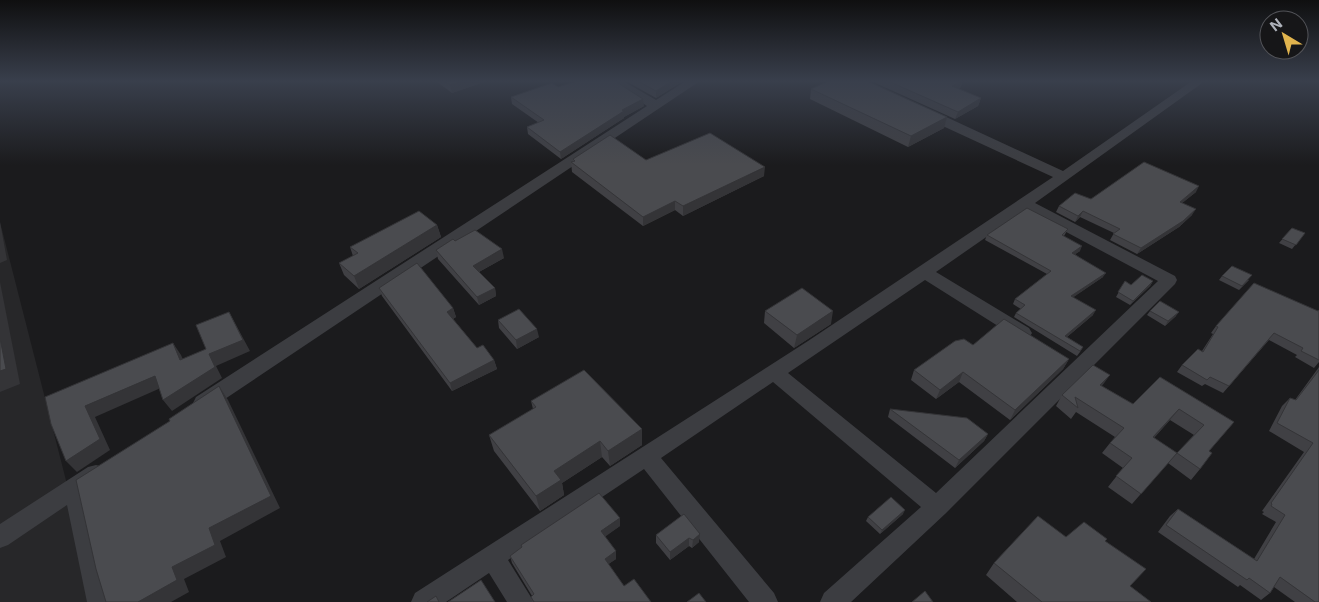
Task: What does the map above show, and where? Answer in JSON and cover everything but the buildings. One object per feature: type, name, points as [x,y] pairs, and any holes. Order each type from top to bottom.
[{"type":"street","points":[[191,411],[649,109]]},
{"type":"street","points":[[918,109],[1064,176]]},
{"type":"street","points":[[424,602],[774,372],[1064,176],[1159,109]]},
{"type":"street","points":[[832,602],[937,507],[1071,363],[1169,280],[1024,203]]},
{"type":"street","points":[[923,272],[1038,343]]},
{"type":"street","points":[[774,372],[937,507]]},
{"type":"street","points":[[646,456],[765,602]]},
{"type":"street","points":[[0,537],[108,466]]},
{"type":"street","points":[[75,488],[100,602]]},
{"type":"street","points":[[492,557],[521,602]]},
{"type":"shaded area","points":[[0,222],[71,500],[94,602],[0,602]]}]
